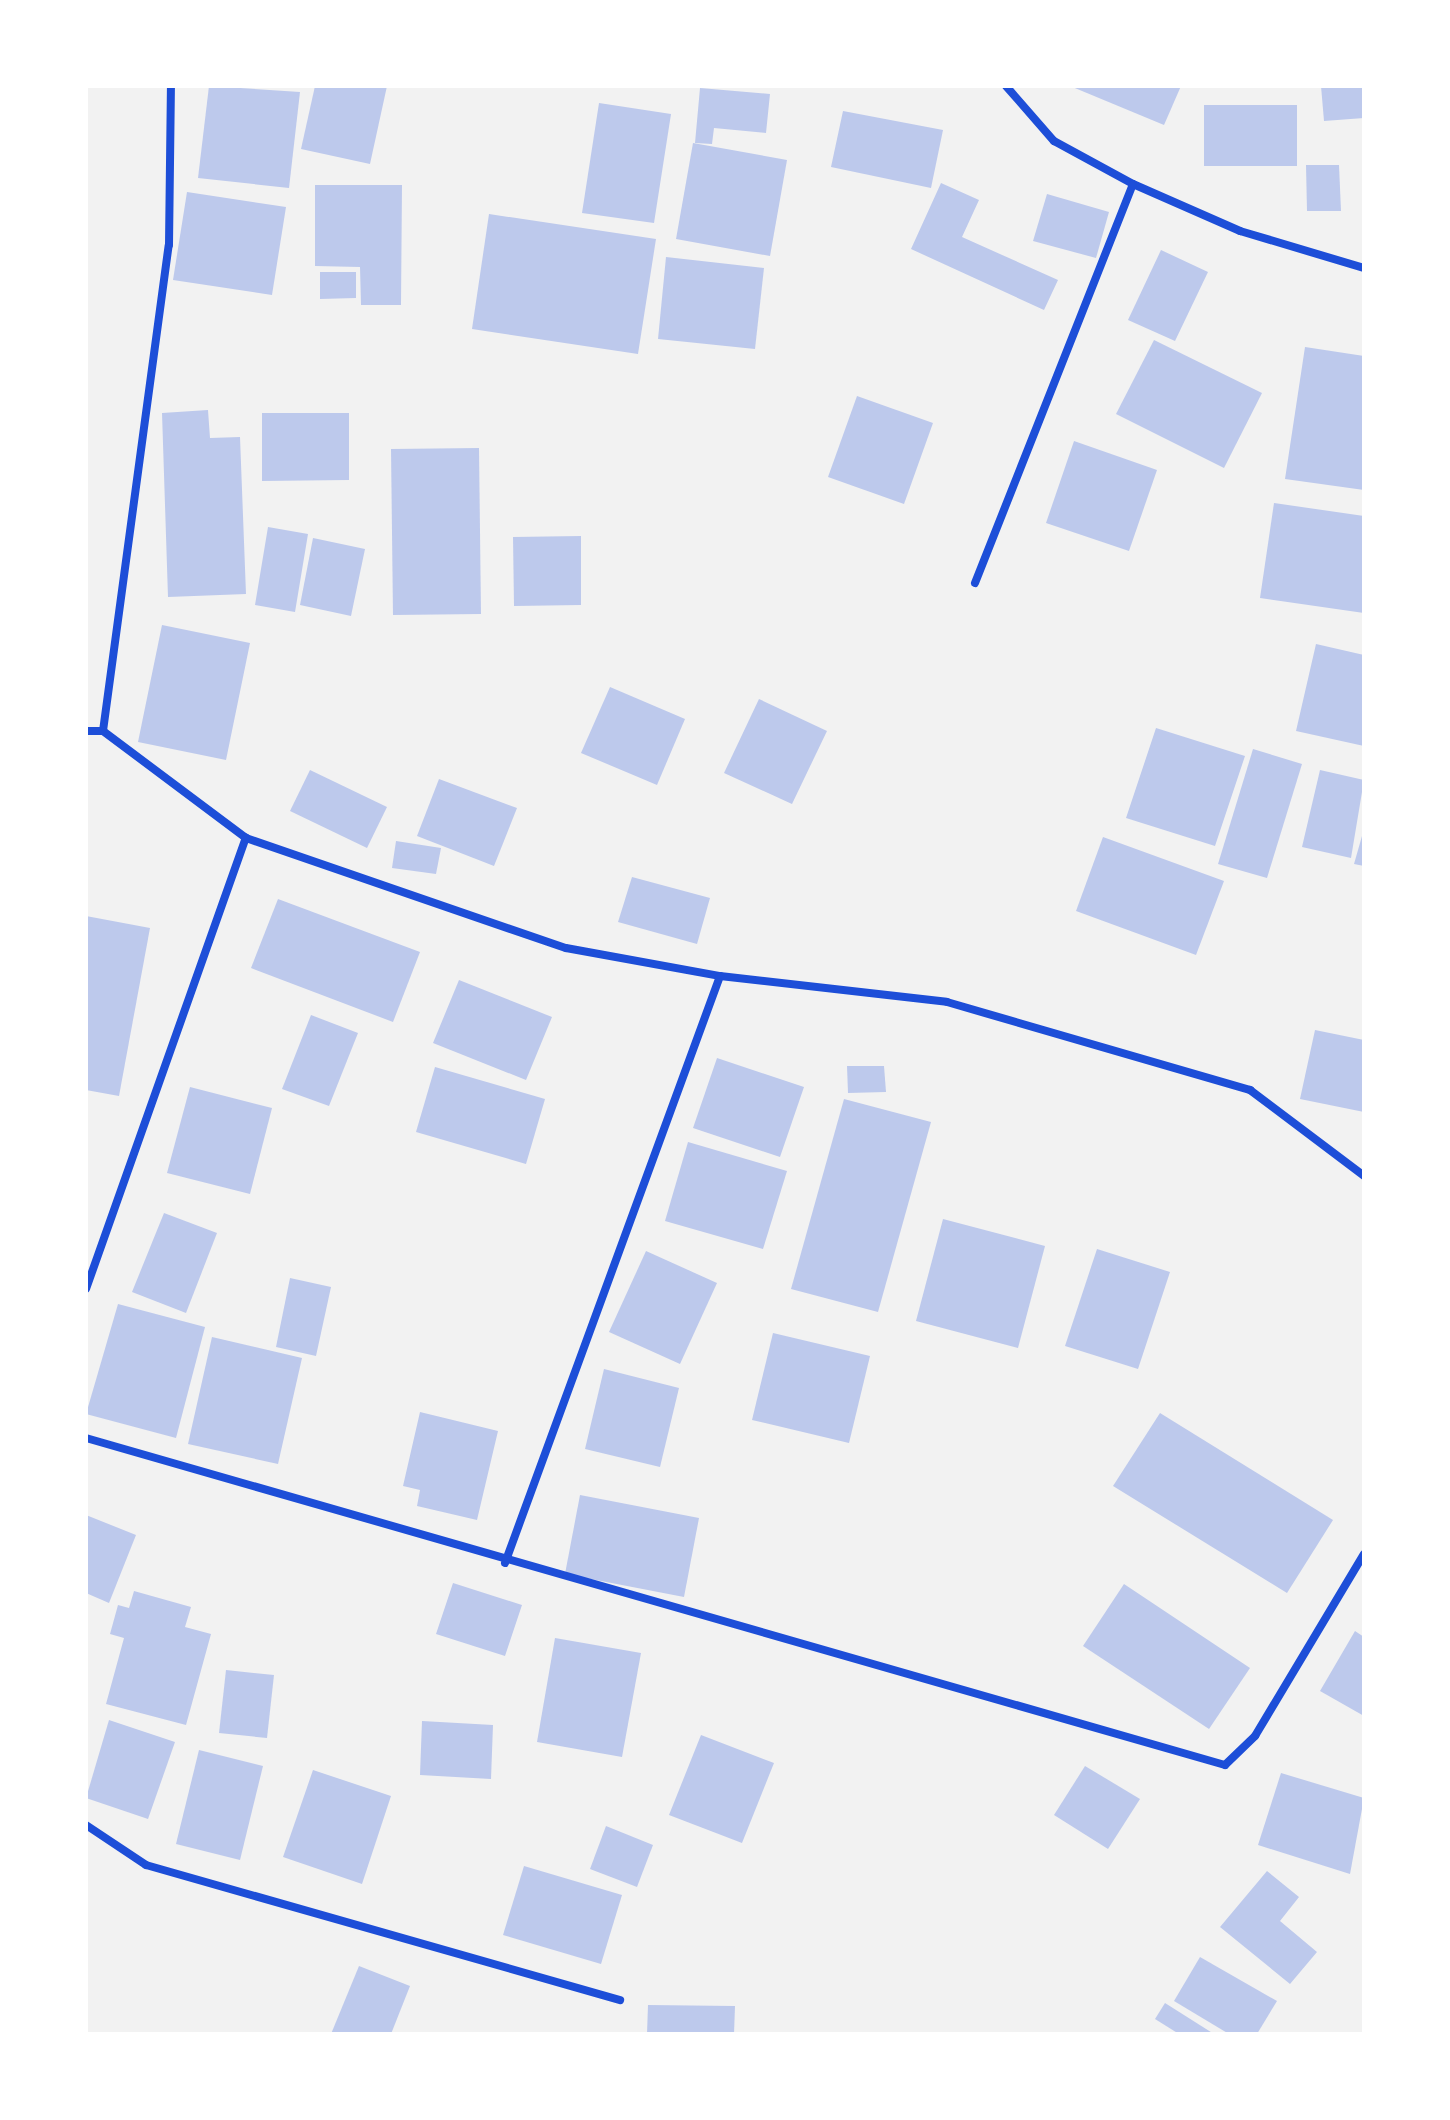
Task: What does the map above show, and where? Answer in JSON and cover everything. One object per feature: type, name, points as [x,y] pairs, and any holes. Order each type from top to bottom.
[{"type":"street","points":[[103,731],[169,245],[171,86]]},
{"type":"street","points":[[1006,86],[1054,141],[1133,184],[1240,231],[1364,268]]},
{"type":"street","points":[[975,583],[1133,184]]},
{"type":"street","points":[[86,731],[103,731],[246,838],[566,948],[720,976],[947,1002],[1250,1090],[1364,1176]]},
{"type":"street","points":[[86,1289],[246,838]]},
{"type":"street","points":[[505,1563],[720,976]]},
{"type":"street","points":[[86,1438],[505,1563],[1225,1765],[1255,1736],[1364,1554]]},
{"type":"street","points":[[86,1825],[146,1865],[620,2000]]},
{"type":"building","points":[[209,86],[300,92],[289,188],[198,178]]},
{"type":"building","points":[[315,86],[387,86],[370,164],[301,149]]},
{"type":"building","points":[[1070,86],[1181,86],[1164,125]]},
{"type":"building","points":[[1321,86],[1364,86],[1364,118],[1324,121]]},
{"type":"building","points":[[700,88],[770,94],[766,133],[714,128],[712,144],[695,143]]},
{"type":"building","points":[[599,103],[671,114],[654,223],[582,213]]},
{"type":"building","points":[[1204,105],[1297,105],[1297,166],[1204,166]]},
{"type":"building","points":[[843,111],[943,130],[931,188],[831,167]]},
{"type":"building","points":[[693,143],[787,160],[770,256],[676,239]]},
{"type":"building","points":[[1306,165],[1339,165],[1341,211],[1307,211]]},
{"type":"building","points":[[941,183],[979,200],[962,237],[1058,280],[1044,310],[911,249]]},
{"type":"building","points":[[315,185],[402,185],[401,305],[361,305],[360,267],[315,266]]},
{"type":"building","points":[[187,192],[286,207],[272,295],[173,280]]},
{"type":"building","points":[[1047,194],[1109,212],[1096,258],[1033,241]]},
{"type":"building","points":[[489,214],[656,239],[638,354],[472,329]]},
{"type":"building","points":[[1161,250],[1208,272],[1175,341],[1128,320]]},
{"type":"building","points":[[666,257],[764,268],[755,349],[658,339]]},
{"type":"building","points":[[320,272],[356,272],[356,298],[320,299]]},
{"type":"building","points":[[1154,340],[1262,393],[1224,468],[1116,414]]},
{"type":"building","points":[[1305,347],[1364,356],[1364,490],[1285,479]]},
{"type":"building","points":[[857,396],[933,423],[904,504],[828,477]]},
{"type":"building","points":[[208,410],[210,438],[240,437],[246,594],[168,597],[162,413]]},
{"type":"building","points":[[262,413],[349,413],[349,480],[262,481]]},
{"type":"building","points":[[1074,441],[1157,470],[1129,551],[1046,523]]},
{"type":"building","points":[[479,448],[481,614],[393,615],[391,449]]},
{"type":"building","points":[[1274,503],[1364,516],[1364,613],[1260,598]]},
{"type":"building","points":[[268,527],[308,534],[295,612],[255,605]]},
{"type":"building","points":[[581,536],[581,605],[514,606],[513,537]]},
{"type":"building","points":[[313,538],[365,549],[351,616],[300,605]]},
{"type":"building","points":[[162,625],[250,643],[226,760],[138,742]]},
{"type":"building","points":[[1316,644],[1364,655],[1364,746],[1296,731]]},
{"type":"building","points":[[610,687],[685,719],[657,785],[581,753]]},
{"type":"building","points":[[759,699],[827,731],[792,804],[724,773]]},
{"type":"building","points":[[1156,728],[1245,756],[1215,846],[1126,818]]},
{"type":"building","points":[[1253,749],[1302,764],[1267,878],[1218,864]]},
{"type":"building","points":[[310,770],[387,807],[367,848],[290,811]]},
{"type":"building","points":[[1320,770],[1364,780],[1351,858],[1302,847]]},
{"type":"building","points":[[439,779],[517,808],[494,866],[417,836]]},
{"type":"building","points":[[1364,829],[1364,866],[1354,864]]},
{"type":"building","points":[[1103,837],[1224,881],[1196,955],[1076,911]]},
{"type":"building","points":[[396,841],[441,848],[436,874],[392,868]]},
{"type":"building","points":[[632,877],[710,898],[697,944],[618,922]]},
{"type":"building","points":[[278,899],[420,952],[393,1022],[251,968]]},
{"type":"building","points":[[86,916],[150,928],[119,1096],[86,1090]]},
{"type":"building","points":[[459,980],[552,1017],[526,1080],[433,1043]]},
{"type":"building","points":[[311,1015],[358,1033],[329,1106],[282,1089]]},
{"type":"building","points":[[1315,1030],[1364,1040],[1364,1112],[1300,1099]]},
{"type":"building","points":[[717,1058],[804,1087],[780,1157],[693,1128]]},
{"type":"building","points":[[847,1066],[884,1066],[886,1092],[848,1093]]},
{"type":"building","points":[[435,1067],[545,1099],[526,1164],[416,1132]]},
{"type":"building","points":[[190,1087],[272,1108],[250,1194],[167,1173]]},
{"type":"building","points":[[844,1099],[931,1122],[878,1312],[791,1289]]},
{"type":"building","points":[[688,1142],[787,1171],[763,1249],[665,1221]]},
{"type":"building","points":[[164,1213],[217,1233],[186,1313],[132,1292]]},
{"type":"building","points":[[943,1219],[1045,1246],[1018,1348],[916,1321]]},
{"type":"building","points":[[1097,1249],[1170,1272],[1138,1369],[1065,1346]]},
{"type":"building","points":[[646,1251],[717,1283],[680,1364],[609,1332]]},
{"type":"building","points":[[290,1278],[331,1287],[316,1356],[276,1347]]},
{"type":"building","points":[[118,1304],[205,1327],[176,1438],[86,1414]]},
{"type":"building","points":[[773,1333],[870,1356],[849,1443],[752,1420]]},
{"type":"building","points":[[212,1337],[302,1358],[278,1464],[188,1444]]},
{"type":"building","points":[[604,1369],[679,1388],[660,1467],[585,1449]]},
{"type":"building","points":[[420,1412],[498,1431],[477,1520],[417,1506],[420,1490],[403,1486]]},
{"type":"building","points":[[1160,1413],[1333,1520],[1287,1593],[1113,1486]]},
{"type":"building","points":[[580,1495],[699,1518],[684,1597],[565,1574]]},
{"type":"building","points":[[86,1515],[136,1535],[109,1603],[86,1593]]},
{"type":"building","points":[[453,1583],[522,1605],[505,1656],[436,1634]]},
{"type":"building","points":[[1124,1584],[1250,1668],[1209,1729],[1083,1646]]},
{"type":"building","points":[[134,1591],[191,1607],[185,1627],[211,1634],[186,1725],[106,1704],[124,1638],[110,1634],[118,1605],[129,1608]]},
{"type":"building","points":[[1355,1631],[1364,1637],[1364,1716],[1320,1691]]},
{"type":"building","points":[[555,1638],[641,1653],[622,1757],[537,1742]]},
{"type":"building","points":[[226,1670],[274,1675],[267,1738],[219,1733]]},
{"type":"building","points":[[109,1720],[175,1742],[148,1819],[86,1798]]},
{"type":"building","points":[[422,1721],[493,1725],[491,1779],[420,1775]]},
{"type":"building","points":[[701,1735],[774,1763],[742,1843],[669,1815]]},
{"type":"building","points":[[199,1750],[263,1766],[240,1860],[176,1844]]},
{"type":"building","points":[[1085,1766],[1140,1799],[1108,1849],[1054,1815]]},
{"type":"building","points":[[313,1770],[391,1796],[362,1884],[283,1857]]},
{"type":"building","points":[[1281,1773],[1364,1798],[1350,1874],[1258,1845]]},
{"type":"building","points":[[606,1826],[653,1845],[637,1887],[590,1869]]},
{"type":"building","points":[[524,1866],[622,1895],[601,1964],[503,1935]]},
{"type":"building","points":[[1267,1871],[1299,1897],[1280,1921],[1317,1952],[1290,1984],[1220,1927]]},
{"type":"building","points":[[1200,1957],[1277,2001],[1257,2034],[1229,2034],[1174,2001]]},
{"type":"building","points":[[359,1966],[410,1986],[391,2034],[331,2034]]},
{"type":"building","points":[[1165,2003],[1214,2034],[1179,2034],[1155,2019]]},
{"type":"building","points":[[648,2005],[735,2006],[734,2034],[647,2034]]}]
